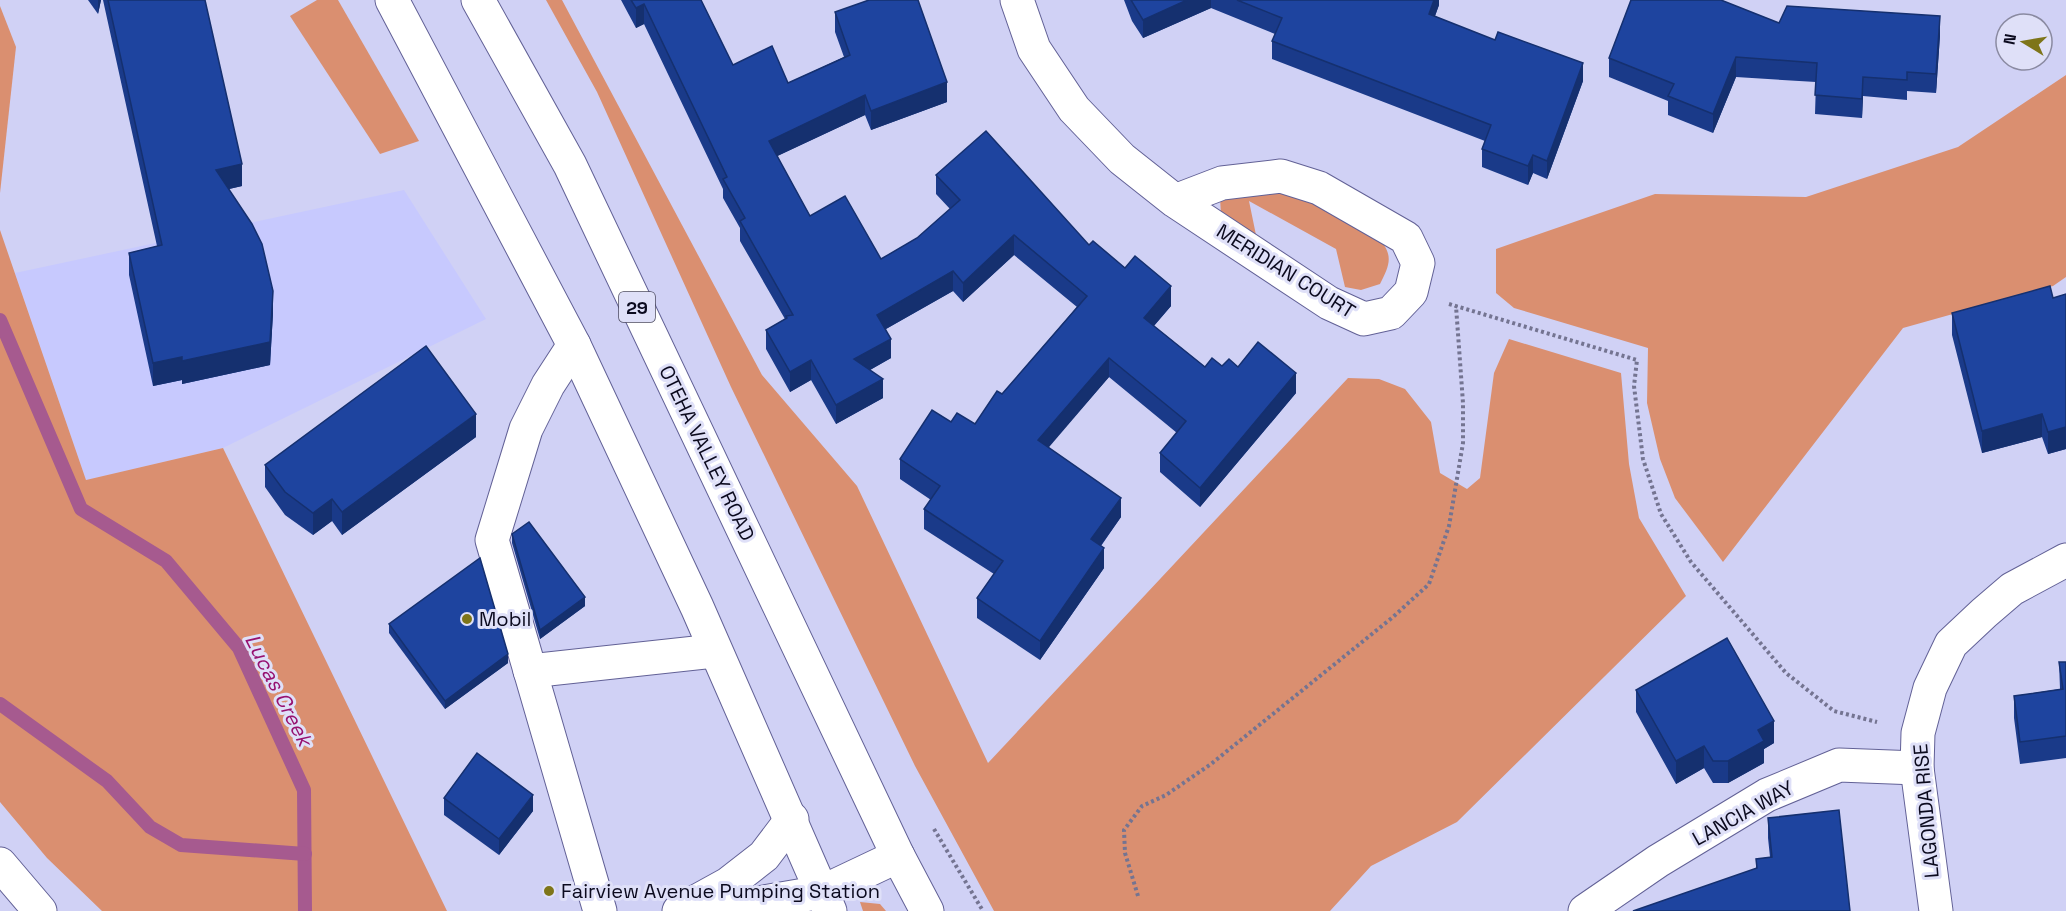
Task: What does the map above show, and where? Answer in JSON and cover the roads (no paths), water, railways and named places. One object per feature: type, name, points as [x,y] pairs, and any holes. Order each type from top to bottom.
[{"type":"street","points":[[392,0],[574,345],[697,607],[714,651],[792,819],[826,901]]},
{"type":"street","name":"OTEHA VALLEY ROAD","points":[[478,0],[570,165],[898,856],[927,911]]},
{"type":"street","name":"MERIDIAN COURT","points":[[1017,0],[1034,49],[1074,109],[1122,159],[1175,201],[1329,303],[1364,319],[1390,313],[1410,292],[1418,263],[1406,238],[1319,188],[1281,176],[1222,183],[1175,201]]},
{"type":"street","points":[[574,345],[548,385],[526,429],[492,540],[600,911]]},
{"type":"street","name":"LAGONDA RISE","points":[[1936,911],[1917,768],[1918,732],[1930,688],[1951,644],[2012,590],[2066,560]]},
{"type":"street","points":[[530,671],[714,651]]},
{"type":"street","name":"LANCIA WAY","points":[[1585,911],[1658,861],[1767,795],[1839,765],[1917,768]]},
{"type":"street","points":[[680,911],[728,884],[764,856],[792,819]]},
{"type":"street","points":[[711,911],[826,901],[898,856]]},
{"type":"street","points":[[0,864],[40,911]]},
{"type":"waterway","name":"Lucas Creek","points":[[0,320],[81,509],[166,561],[239,648],[304,790],[305,911]]},
{"type":"waterway","points":[[0,704],[107,781],[150,827],[181,845],[305,854]]},
{"type":"place","name":"Mobil","points":[[467,619]]},
{"type":"place","name":"Fairview Avenue Pumping Station","points":[[549,891]]}]
